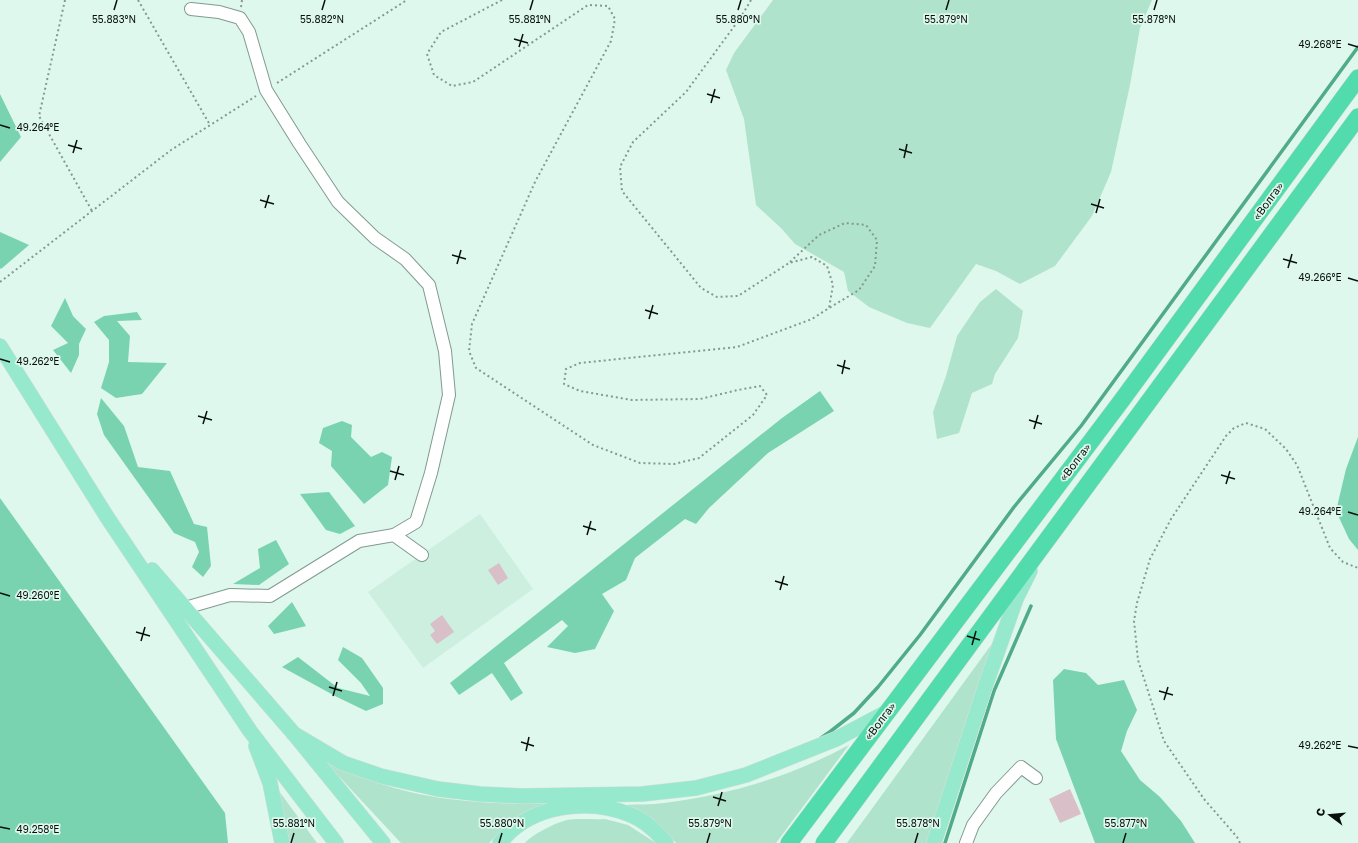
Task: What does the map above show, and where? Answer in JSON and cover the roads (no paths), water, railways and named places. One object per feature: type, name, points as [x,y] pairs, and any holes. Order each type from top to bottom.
[{"type":"highway","name":"«Волга»","points":[[789,843],[1122,400],[1358,78]]},
{"type":"highway","name":"«Волга»","points":[[824,843],[1358,117]]},
{"type":"main road","points":[[0,346],[107,517],[250,730],[336,843]]},
{"type":"main road","points":[[107,517],[294,734],[383,843]]},
{"type":"main road","points":[[934,843],[964,749],[1016,599],[1041,548]]},
{"type":"main road","points":[[294,734],[343,763],[381,776],[438,789],[480,794],[521,796],[642,794],[696,788],[746,775],[836,739],[886,712]]},
{"type":"main road","points":[[250,730],[270,782],[282,843]]},
{"type":"main road","points":[[500,843],[505,836],[521,822],[539,813],[571,806],[606,807],[632,815],[654,828],[666,843]]},
{"type":"lane","points":[[185,608],[230,595],[270,596],[359,541],[394,535],[416,522],[431,473],[449,395],[445,351],[429,285],[405,259],[375,238],[338,202],[266,90],[249,32],[240,18],[219,12],[191,9]]},
{"type":"lane","points":[[394,535],[422,555]]},
{"type":"lane","points":[[966,843],[973,825],[996,793],[1020,767],[1036,778]]},
{"type":"waterway","points":[[821,738],[854,713],[878,687],[920,635],[1014,507],[1081,426],[1358,47]]},
{"type":"waterway","points":[[945,843],[994,691],[1031,606]]}]
